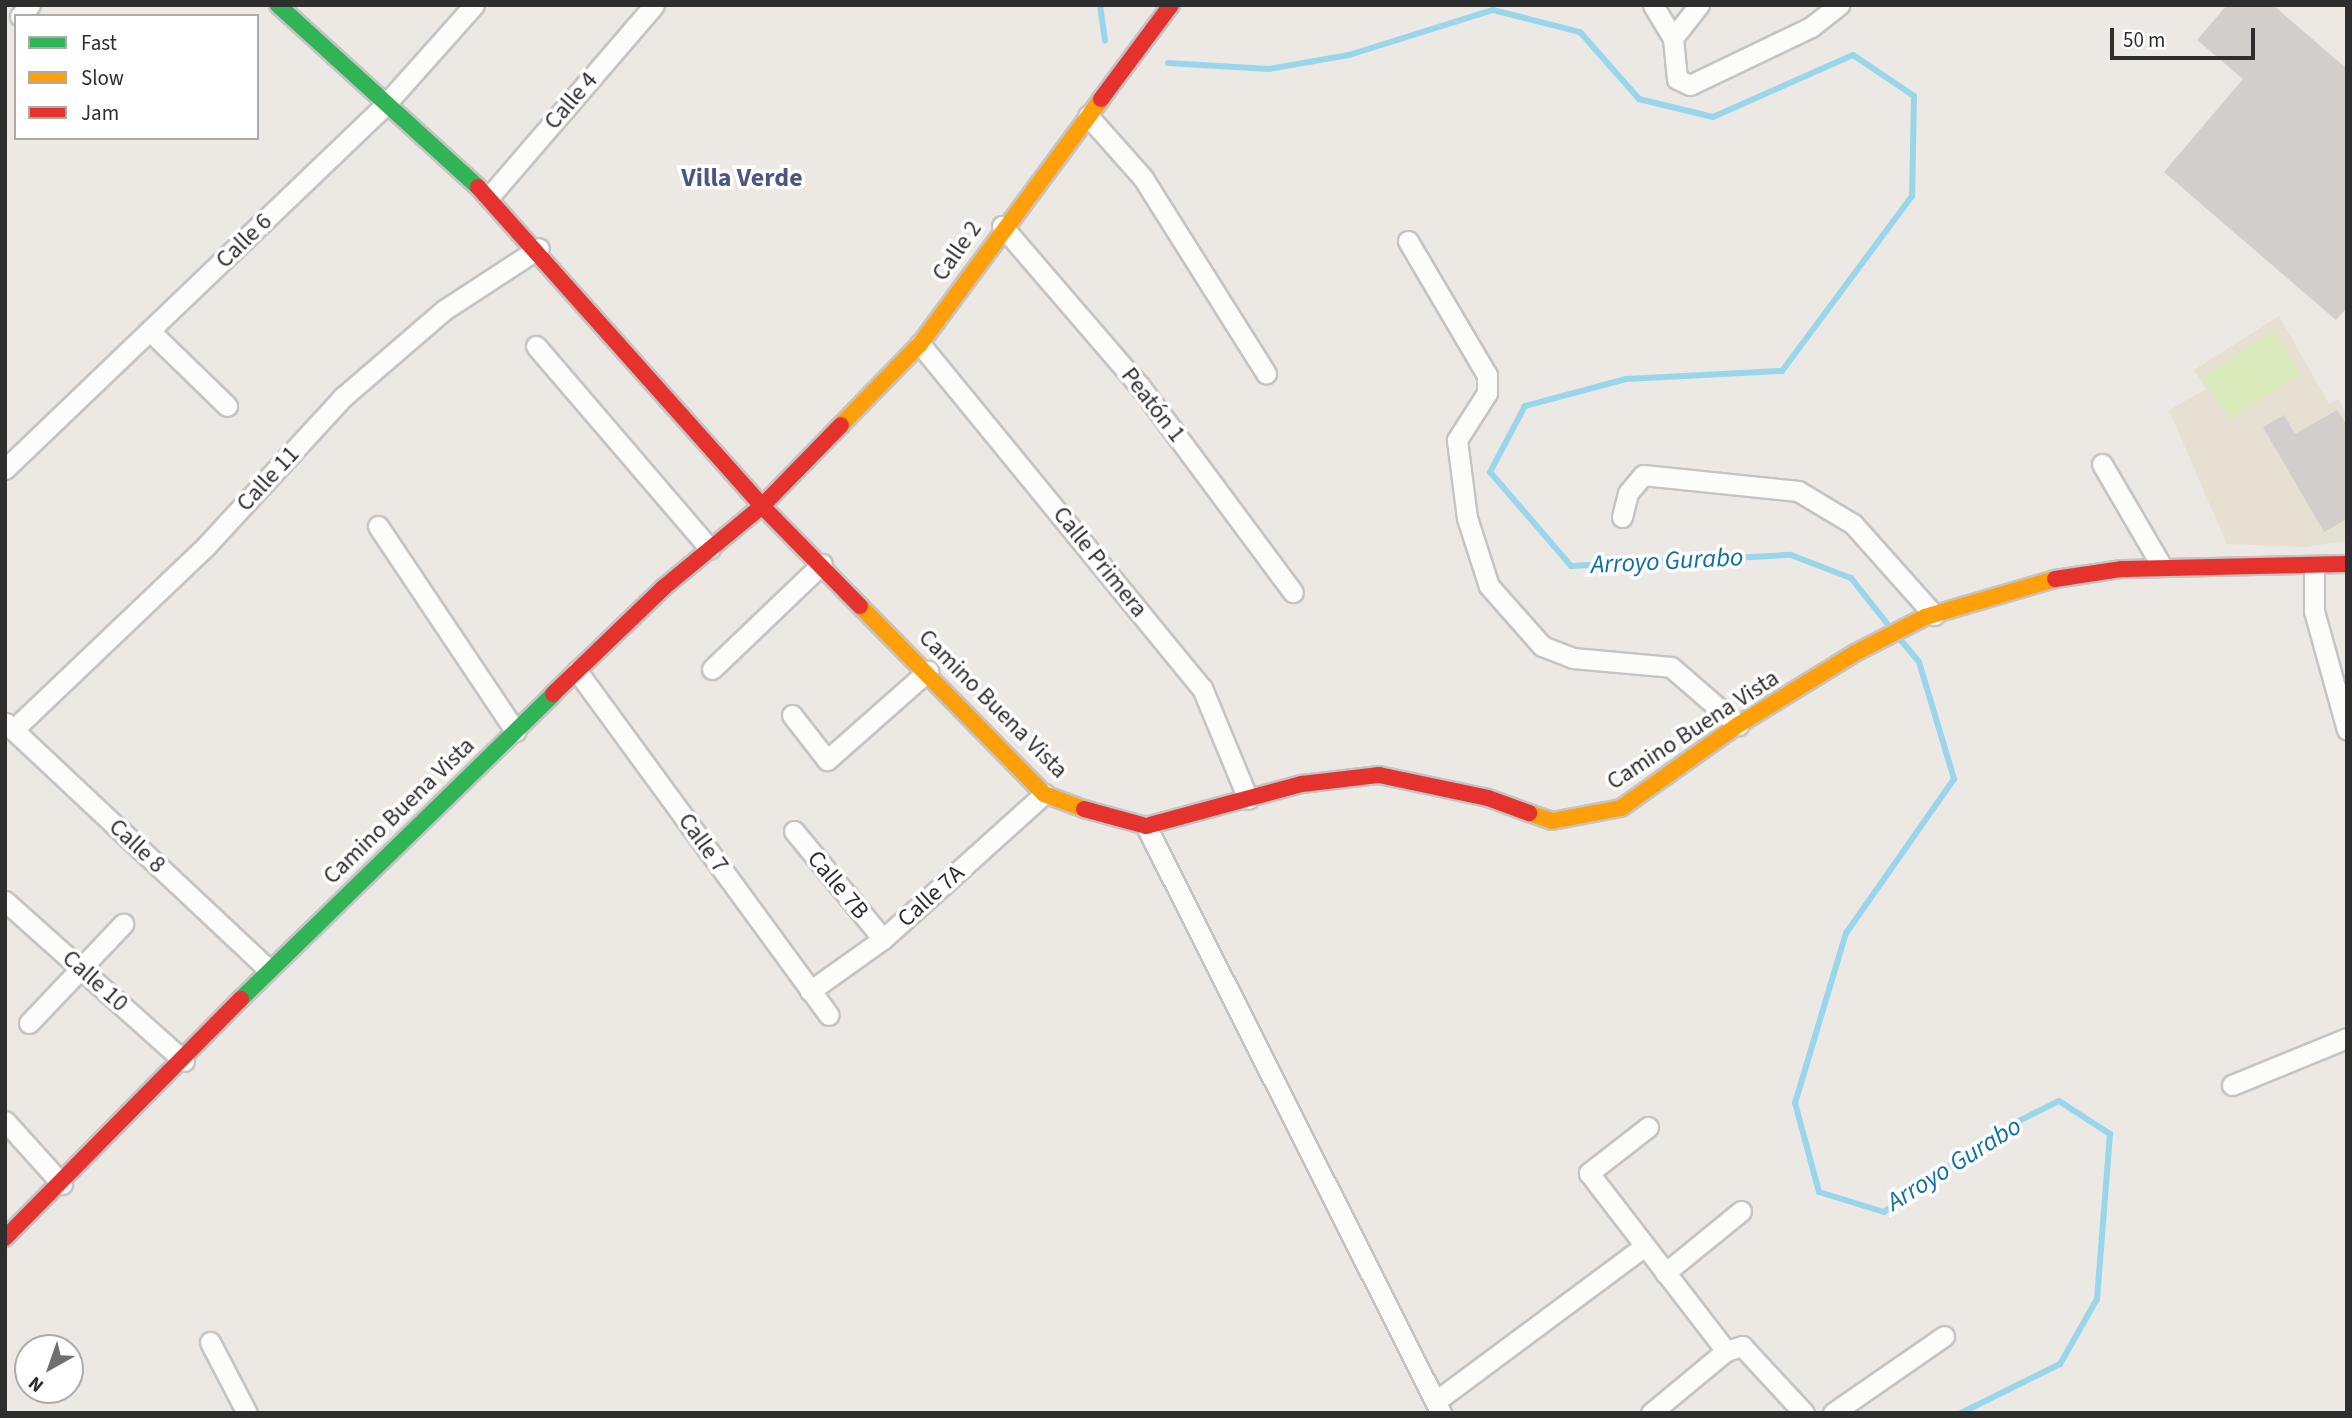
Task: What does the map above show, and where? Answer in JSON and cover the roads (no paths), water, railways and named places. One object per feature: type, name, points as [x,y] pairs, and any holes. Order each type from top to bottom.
[{"type":"street","points":[[278,5],[384,106],[489,197],[539,248],[761,506]]},
{"type":"street","name":"Calle 6","points":[[5,468],[151,332],[384,106],[474,5]]},
{"type":"street","name":"Calle 4","points":[[489,197],[654,5]]},
{"type":"street","name":"Calle 2","points":[[761,506],[920,344],[1002,226],[1171,5]]},
{"type":"street","points":[[1653,5],[1673,38],[1677,79],[1696,84],[1811,27],[1839,5]]},
{"type":"street","points":[[1673,38],[1699,5]]},
{"type":"street","points":[[1088,116],[1143,178],[1266,373]]},
{"type":"street","name":"Peatón 1","points":[[1002,226],[1139,385],[1293,592]]},
{"type":"street","points":[[1408,242],[1487,375],[1487,393],[1457,440],[1467,518],[1489,586],[1542,646],[1573,658],[1671,667],[1738,726]]},
{"type":"street","name":"Calle 11","points":[[9,726],[207,545],[343,397],[444,310],[539,248]]},
{"type":"street","points":[[151,332],[227,406]]},
{"type":"street","name":"Calle Primera","points":[[920,344],[1202,688],[1248,799]]},
{"type":"street","points":[[536,346],[710,549]]},
{"type":"street","points":[[2102,464],[2161,565]]},
{"type":"street","points":[[1622,517],[1628,493],[1643,475],[1798,491],[1853,524],[1930,616]]},
{"type":"street","name":"Camino Buena Vista","points":[[5,1238],[184,1061],[268,969],[577,671],[761,506],[928,671],[1044,794],[1146,826],[1302,783],[1379,775],[1488,798],[1552,821],[1621,808],[1738,726],[1855,653],[1930,616],[2032,583],[2161,565],[2314,567],[2347,564]]},
{"type":"street","points":[[378,526],[515,731]]},
{"type":"street","points":[[712,669],[822,564]]},
{"type":"street","points":[[2314,567],[2314,611],[2347,730]]},
{"type":"street","name":"Calle 7","points":[[577,671],[829,1015]]},
{"type":"street","points":[[792,715],[827,760],[928,671]]},
{"type":"street","name":"Calle 8","points":[[9,726],[268,969]]},
{"type":"street","name":"Calle 7A","points":[[810,990],[883,939],[1044,794]]},
{"type":"street","points":[[1146,826],[1438,1407],[1645,1246]]},
{"type":"street","name":"Calle 7B","points":[[794,831],[883,939]]},
{"type":"street","name":"Calle 10","points":[[5,901],[184,1061]]},
{"type":"street","points":[[29,1023],[123,924]]},
{"type":"street","points":[[2232,1085],[2347,1038]]},
{"type":"street","points":[[5,1121],[62,1184]]},
{"type":"street","points":[[1648,1127],[1589,1173],[1726,1351]]},
{"type":"street","points":[[1665,1273],[1741,1212]]},
{"type":"street","points":[[1833,1413],[1944,1336]]},
{"type":"street","points":[[210,1342],[247,1413]]},
{"type":"street","points":[[1651,1413],[1726,1351],[1748,1348],[1804,1413]]},
{"type":"waterway","name":"Arroyo Gurabo","points":[[1100,5],[1105,41]]},
{"type":"waterway","name":"Arroyo Gurabo","points":[[1168,63],[1269,69],[1349,55],[1493,10],[1580,32],[1639,99],[1713,117],[1853,55],[1914,96],[1912,196],[1782,371],[1626,379],[1525,406],[1490,472],[1571,566],[1791,555],[1851,578],[1890,627]]},
{"type":"waterway","name":"Arroyo Gurabo","points":[[1899,638],[1919,662],[1954,779],[1846,933],[1795,1103],[1819,1192],[1884,1212],[2001,1130],[2059,1101],[2110,1134],[2097,1299],[2060,1364],[1961,1413]]},
{"type":"district","name":"Villa Verde","points":[[742,178]]}]
